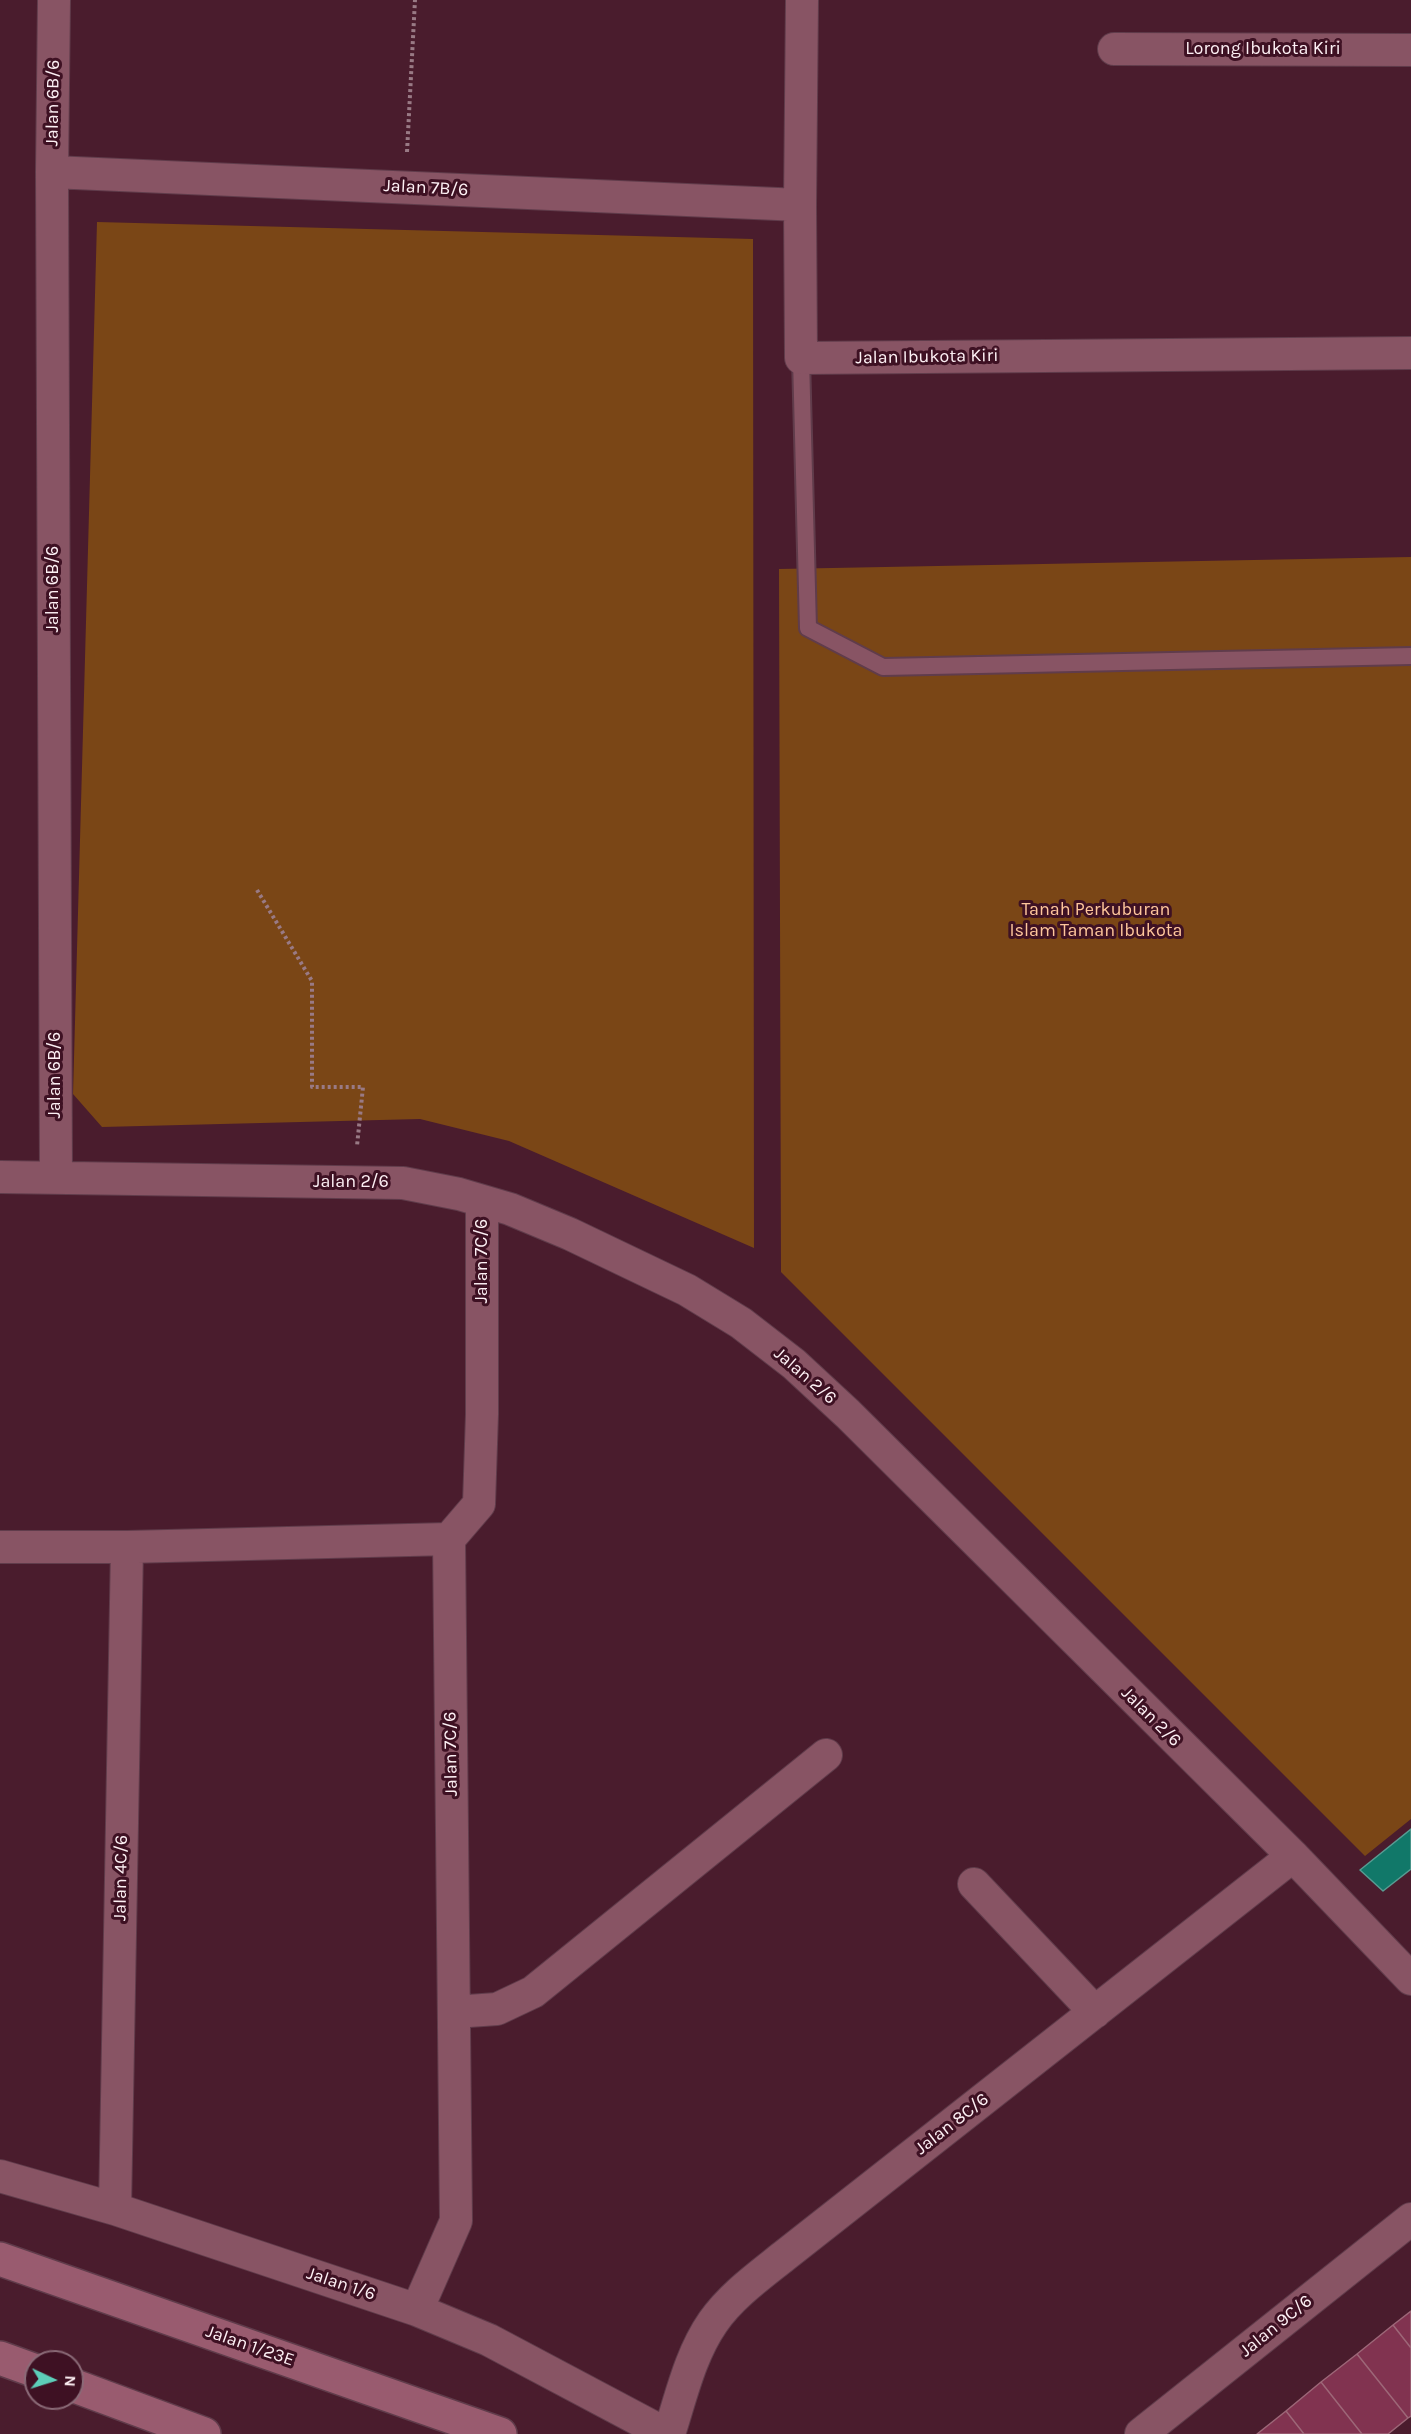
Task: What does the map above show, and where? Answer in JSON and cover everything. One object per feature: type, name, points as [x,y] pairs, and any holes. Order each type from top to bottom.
[{"type":"street","name":"Jalan 6B/6","points":[[54,0],[52,172],[56,1178]]},
{"type":"street","points":[[801,358],[802,0]]},
{"type":"street","name":"Lorong Ibukota Kiri","points":[[1114,49],[1411,50]]},
{"type":"street","name":"Jalan 7B/6","points":[[52,172],[800,205]]},
{"type":"street","name":"Jalan Ibukota Kiri","points":[[801,358],[1411,353]]},
{"type":"street","name":"Jalan 2/6","points":[[0,1177],[403,1183],[510,1209],[570,1234],[687,1290],[741,1323],[794,1364],[1293,1856],[1411,1978]]},
{"type":"street","name":"Jalan 7C/6","points":[[417,2310],[456,2221],[449,1539],[479,1504],[482,1414],[482,1201]]},
{"type":"street","points":[[0,1547],[127,1547],[449,1539]]},
{"type":"street","name":"Jalan 4C/6","points":[[115,2209],[127,1547]]},
{"type":"street","points":[[454,2012],[497,2009],[533,1992],[826,1755]]},
{"type":"street","name":"Jalan 8C/6","points":[[668,2434],[700,2345],[713,2322],[726,2306],[784,2256],[1293,1856]]},
{"type":"street","points":[[974,1884],[1095,2012]]},
{"type":"street","name":"Jalan 1/6","points":[[0,2176],[115,2209],[417,2310],[489,2340],[668,2434]]},
{"type":"street","name":"Jalan 9C/6","points":[[1141,2434],[1411,2219]]},
{"type":"street","name":"Jalan 1/23E","points":[[0,2259],[501,2434]]},
{"type":"street","points":[[0,2358],[24,2367]]},
{"type":"street","points":[[84,2389],[204,2434]]},
{"type":"lane","points":[[801,358],[808,628],[883,667],[1411,656]]},
{"type":"path","points":[[406,188],[415,0]]},
{"type":"path","points":[[257,890],[312,981],[312,1087],[363,1087],[353,1183]]},
{"type":"green space","points":[[97,222],[753,239],[754,1248],[509,1141],[420,1119],[102,1127],[73,1094]]},
{"type":"green space","name":"Tanah Perkuburan Islam Taman Ibukota","points":[[1411,557],[1411,1819],[1365,1856],[781,1272],[779,569]]},
{"type":"shaded area","points":[[1411,1829],[1411,1869],[1383,1891],[1360,1870]]},
{"type":"building","points":[[1411,2311],[1411,2348],[1393,2325]]},
{"type":"building","points":[[1393,2325],[1411,2348],[1411,2416],[1408,2418],[1357,2354]]},
{"type":"building","points":[[1357,2354],[1408,2418],[1388,2434],[1362,2434],[1321,2382]]},
{"type":"building","points":[[1321,2382],[1362,2434],[1304,2434],[1286,2411]]},
{"type":"building","points":[[1286,2411],[1304,2434],[1257,2434]]}]
